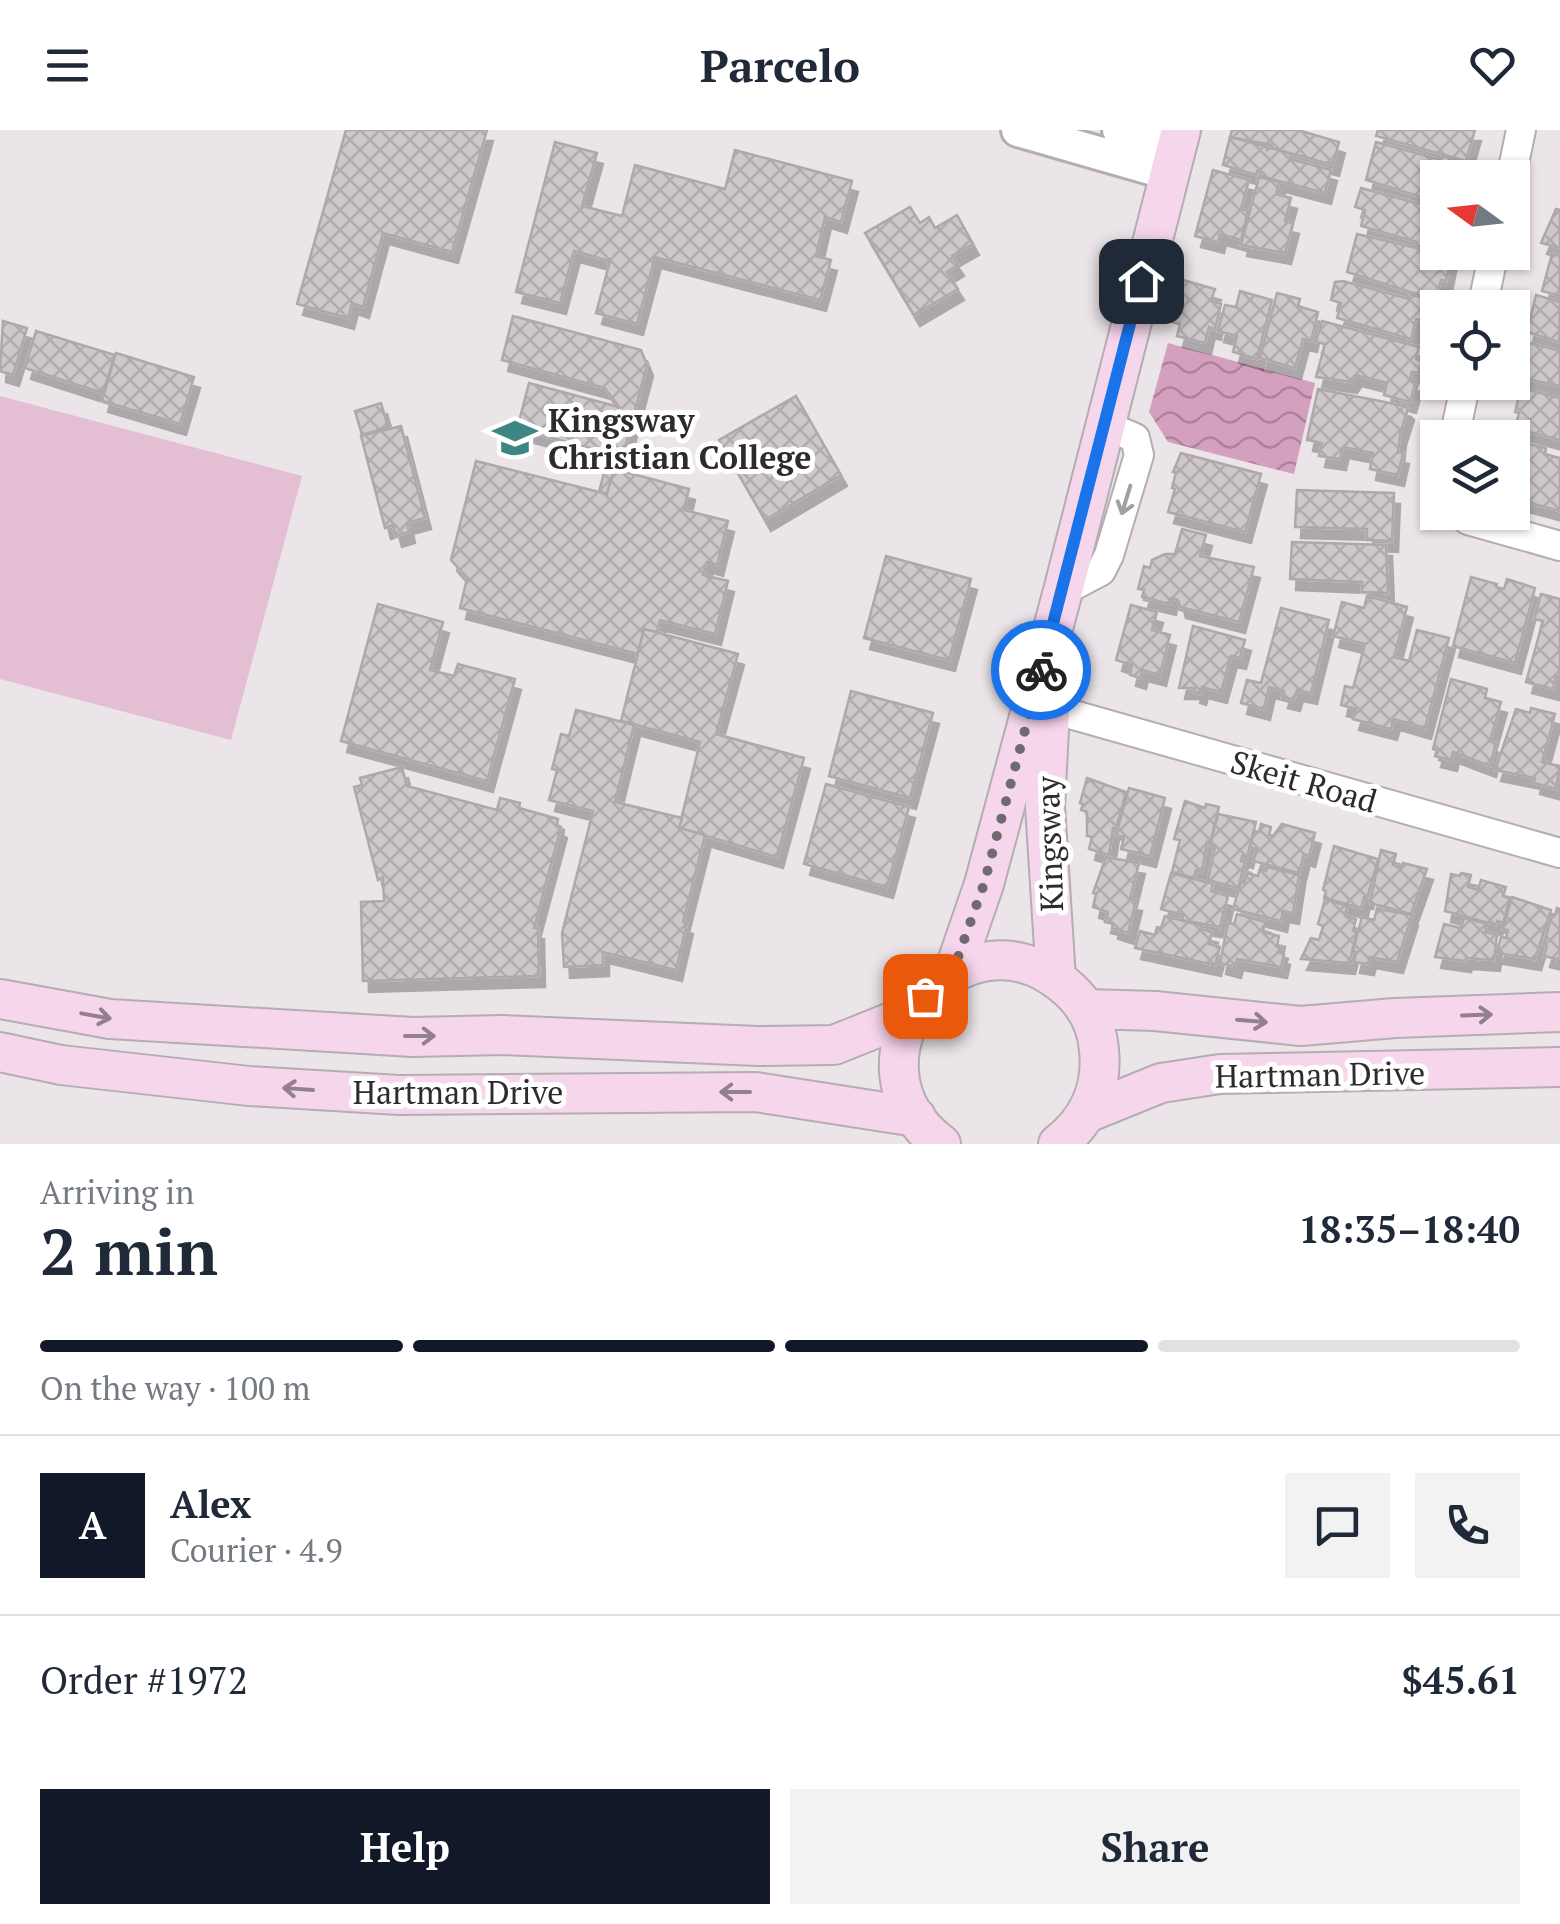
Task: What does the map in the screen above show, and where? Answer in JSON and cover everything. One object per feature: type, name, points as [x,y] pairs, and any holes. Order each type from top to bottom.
[{"type":"main road","name":"Kingsway","points":[[952,974],[984,884],[1176,149]]},
{"type":"main road","name":"Kingsway","points":[[1056,979],[1045,806],[1049,708],[1063,591]]},
{"type":"main road","points":[[932,1137],[906,1096],[900,1073],[900,1050],[909,1015],[952,974],[998,962],[1028,966],[1056,979],[1086,1009],[1094,1026],[1099,1079],[1087,1113],[1058,1144]]},
{"type":"main road","name":"Hartman Drive","points":[[0,999],[110,1019],[412,1037],[502,1035],[758,1046],[834,1045],[909,1015]]},
{"type":"main road","name":"Hartman Drive","points":[[1086,1009],[1301,1026],[1560,1012]]},
{"type":"main road","name":"Hartman Drive","points":[[0,1052],[61,1065],[249,1086],[399,1095],[756,1092],[932,1137]]},
{"type":"main road","name":"Hartman Drive","points":[[1087,1113],[1161,1083],[1220,1074],[1560,1067]]},
{"type":"street","points":[[1018,130],[1176,149]]},
{"type":"street","points":[[1120,130],[1176,149]]},
{"type":"street","points":[[1515,160],[1522,130]]},
{"type":"street","points":[[1503,530],[1560,546]]},
{"type":"street","name":"Skeit Road","points":[[1049,708],[1560,853]]},
{"type":"shaded area","points":[[0,396],[302,476],[231,740],[0,679]]},
{"type":"water","points":[[1168,343],[1315,383],[1294,474],[1168,442],[1149,412]]},
{"type":"building","points":[[346,130],[487,130],[452,252],[383,233],[363,307],[352,303],[348,318],[297,304]]},
{"type":"building","points":[[1232,130],[1298,130],[1339,142],[1333,165],[1272,145],[1230,137]]},
{"type":"building","points":[[1378,130],[1475,130],[1466,160],[1376,136]]},
{"type":"building","points":[[1230,137],[1331,170],[1325,193],[1264,177],[1264,173],[1257,171],[1256,175],[1223,165]]},
{"type":"building","points":[[555,142],[597,153],[582,206],[622,216],[635,165],[725,189],[735,150],[852,181],[841,222],[825,217],[816,256],[831,260],[820,300],[655,257],[637,324],[596,313],[610,261],[574,251],[560,303],[516,292]]},
{"type":"building","points":[[1376,142],[1441,160],[1420,160],[1420,196],[1366,180]]},
{"type":"building","points":[[1213,170],[1249,180],[1241,209],[1248,211],[1241,240],[1220,234],[1218,242],[1195,236]]},
{"type":"building","points":[[1259,177],[1279,182],[1276,194],[1291,198],[1285,221],[1293,223],[1285,253],[1241,245]]},
{"type":"building","points":[[1361,188],[1420,204],[1420,246],[1361,226],[1365,210],[1355,207]]},
{"type":"building","points":[[910,207],[920,223],[929,217],[935,228],[957,215],[973,244],[952,256],[958,265],[947,272],[958,289],[914,315],[865,233]]},
{"type":"building","points":[[1556,209],[1560,210],[1560,248],[1541,243]]},
{"type":"building","points":[[1357,234],[1420,249],[1420,270],[1448,270],[1446,281],[1441,280],[1438,290],[1420,290],[1420,295],[1347,272]]},
{"type":"building","points":[[1552,254],[1560,256],[1560,296],[1542,291]]},
{"type":"building","points":[[1183,280],[1215,289],[1211,301],[1221,304],[1215,329],[1209,327],[1205,343],[1177,336],[1180,324],[1172,322]]},
{"type":"building","points":[[1335,282],[1409,299],[1410,294],[1420,297],[1420,320],[1416,319],[1411,339],[1337,318],[1341,303],[1331,300]]},
{"type":"building","points":[[1240,291],[1272,300],[1257,359],[1233,352],[1237,336],[1218,331],[1225,305],[1236,307]]},
{"type":"building","points":[[1277,293],[1300,299],[1298,306],[1318,312],[1311,341],[1303,339],[1295,368],[1260,358]]},
{"type":"building","points":[[1536,295],[1560,302],[1559,342],[1530,333]]},
{"type":"building","points":[[513,316],[641,350],[647,365],[619,471],[614,469],[607,494],[599,492],[609,453],[517,429],[529,383],[619,407],[605,388],[502,360]]},
{"type":"building","points":[[3,321],[27,328],[13,375],[0,371]]},
{"type":"building","points":[[1322,321],[1419,347],[1416,359],[1420,360],[1420,369],[1419,373],[1412,372],[1410,380],[1416,381],[1410,402],[1384,395],[1387,383],[1356,375],[1351,382],[1316,377],[1325,344],[1316,342]]},
{"type":"building","points":[[36,331],[115,355],[103,393],[25,368]]},
{"type":"building","points":[[1530,343],[1560,351],[1560,386],[1530,380]]},
{"type":"building","points":[[116,353],[194,377],[180,424],[102,401]]},
{"type":"building","points":[[1318,389],[1408,409],[1400,434],[1398,452],[1403,453],[1398,475],[1370,469],[1373,453],[1343,447],[1340,459],[1319,456],[1322,443],[1307,440]]},
{"type":"building","points":[[1530,390],[1560,398],[1560,440],[1530,432],[1530,420],[1517,420],[1519,413],[1515,412],[1518,400],[1530,400]]},
{"type":"building","points":[[796,396],[841,475],[765,520],[719,440]]},
{"type":"building","points":[[381,403],[388,427],[362,435],[355,411]]},
{"type":"building","points":[[401,426],[425,518],[407,523],[409,532],[396,536],[393,525],[385,528],[361,436]]},
{"type":"building","points":[[1530,444],[1546,448],[1545,454],[1560,458],[1560,511],[1530,503]]},
{"type":"building","points":[[1181,453],[1261,474],[1245,532],[1168,512],[1175,489],[1173,472]]},
{"type":"building","points":[[476,461],[607,494],[614,469],[689,489],[684,510],[728,521],[717,565],[707,562],[703,575],[728,581],[715,634],[660,620],[657,632],[644,629],[638,654],[460,608],[467,578],[451,560]]},
{"type":"building","points":[[1297,490],[1394,493],[1392,541],[1367,540],[1367,529],[1295,527]]},
{"type":"building","points":[[1182,529],[1206,535],[1200,556],[1254,567],[1239,622],[1180,607],[1178,600],[1171,598],[1170,604],[1142,597],[1144,590],[1138,589],[1144,566],[1150,568],[1152,560],[1175,554]]},
{"type":"building","points":[[1292,542],[1386,545],[1388,593],[1362,592],[1362,582],[1290,579]]},
{"type":"building","points":[[886,556],[971,579],[949,660],[864,638]]},
{"type":"building","points":[[1471,577],[1504,589],[1507,579],[1535,588],[1515,663],[1453,646]]},
{"type":"building","points":[[1541,594],[1560,599],[1560,677],[1556,676],[1553,689],[1526,682],[1543,621],[1534,619]]},
{"type":"building","points":[[1367,596],[1407,607],[1394,657],[1409,661],[1417,630],[1449,638],[1425,728],[1394,719],[1391,729],[1353,719],[1356,709],[1341,705],[1345,686],[1353,688],[1365,644],[1333,636],[1342,602],[1364,608]]},
{"type":"building","points":[[378,604],[443,622],[430,670],[454,676],[458,664],[515,679],[487,781],[341,741]]},
{"type":"building","points":[[1131,605],[1157,612],[1152,630],[1170,635],[1160,675],[1142,670],[1140,678],[1130,675],[1132,665],[1116,660]]},
{"type":"building","points":[[1281,608],[1329,620],[1311,693],[1297,690],[1294,700],[1282,697],[1284,691],[1269,687],[1264,709],[1241,703],[1247,680],[1261,683]]},
{"type":"building","points":[[1193,626],[1245,640],[1240,658],[1231,656],[1221,692],[1202,687],[1200,694],[1194,692],[1195,688],[1179,688]]},
{"type":"building","points":[[644,629],[738,654],[716,734],[804,758],[777,857],[679,828],[700,742],[621,721]]},
{"type":"building","points":[[1451,679],[1487,689],[1485,698],[1501,702],[1490,741],[1496,743],[1490,766],[1453,752],[1451,760],[1435,756],[1437,750],[1433,749]]},
{"type":"building","points":[[851,691],[933,713],[910,798],[829,776]]},
{"type":"building","points":[[1531,708],[1555,714],[1542,762],[1560,766],[1556,789],[1534,783],[1535,778],[1495,770],[1516,709],[1530,713]]},
{"type":"building","points":[[576,710],[634,725],[615,802],[682,818],[679,828],[705,835],[683,922],[687,923],[676,970],[603,952],[603,965],[564,967],[562,933],[593,811],[549,800],[561,734],[569,736]]},
{"type":"building","points":[[402,767],[407,786],[497,810],[500,798],[558,819],[557,825],[561,827],[534,928],[538,928],[539,976],[363,981],[361,902],[384,901],[383,877],[378,880],[354,787],[362,785],[360,778]]},
{"type":"building","points":[[1087,778],[1126,792],[1116,829],[1113,828],[1109,855],[1089,849],[1092,837],[1087,836],[1087,812],[1081,810],[1080,803]]},
{"type":"building","points":[[826,784],[909,807],[887,887],[804,864]]},
{"type":"building","points":[[1129,788],[1165,798],[1150,856],[1121,849],[1124,837],[1116,835]]},
{"type":"building","points":[[1185,801],[1205,808],[1206,804],[1219,807],[1202,872],[1196,870],[1194,878],[1172,872],[1180,840],[1174,839]]},
{"type":"building","points":[[1218,814],[1256,822],[1247,857],[1242,856],[1241,861],[1245,862],[1238,888],[1208,880],[1215,847],[1210,845]]},
{"type":"building","points":[[1261,824],[1271,827],[1269,835],[1273,836],[1282,824],[1315,833],[1299,873],[1253,861],[1257,849],[1250,847],[1254,831],[1259,832]]},
{"type":"building","points":[[1334,846],[1378,859],[1361,908],[1324,898]]},
{"type":"building","points":[[1381,850],[1396,854],[1393,865],[1402,867],[1403,863],[1427,869],[1411,914],[1370,903]]},
{"type":"building","points":[[1106,857],[1139,863],[1130,899],[1136,900],[1128,933],[1112,928],[1113,924],[1105,922],[1108,912],[1093,907],[1093,893]]},
{"type":"building","points":[[1267,867],[1299,875],[1293,913],[1283,911],[1281,921],[1233,909],[1247,873],[1258,876],[1260,869],[1266,871]]},
{"type":"building","points":[[1171,873],[1213,884],[1211,891],[1228,896],[1220,927],[1182,920],[1183,915],[1161,909]]},
{"type":"building","points":[[1451,874],[1471,875],[1468,887],[1478,890],[1481,880],[1506,887],[1503,896],[1510,898],[1503,923],[1497,921],[1496,925],[1445,911]]},
{"type":"building","points":[[1512,897],[1551,910],[1535,959],[1497,953],[1501,937],[1506,938],[1508,930],[1503,929]]},
{"type":"building","points":[[1325,899],[1347,906],[1345,916],[1356,919],[1353,931],[1357,932],[1349,963],[1301,959],[1311,938],[1319,940],[1323,926],[1318,924]]},
{"type":"building","points":[[1557,908],[1560,958],[1556,959],[1544,956],[1544,945]]},
{"type":"building","points":[[1377,909],[1412,915],[1397,962],[1370,957],[1368,964],[1354,962],[1362,917],[1374,920]]},
{"type":"building","points":[[1237,914],[1265,922],[1263,932],[1279,936],[1277,946],[1284,954],[1281,967],[1237,959],[1235,967],[1220,963],[1228,923],[1234,924]]},
{"type":"building","points":[[1165,916],[1212,932],[1209,944],[1220,947],[1215,965],[1135,948],[1140,931],[1155,935]]},
{"type":"building","points":[[1464,918],[1487,924],[1485,932],[1497,935],[1494,960],[1435,957],[1444,924],[1461,928]]},
{"type":"way so far","points":[[925,996],[952,974],[984,884],[1041,670]]},
{"type":"place","name":"Kingsway Christian College","points":[[515,438]]},
{"type":"route","points":[[1041,670],[1141,281]]}]
